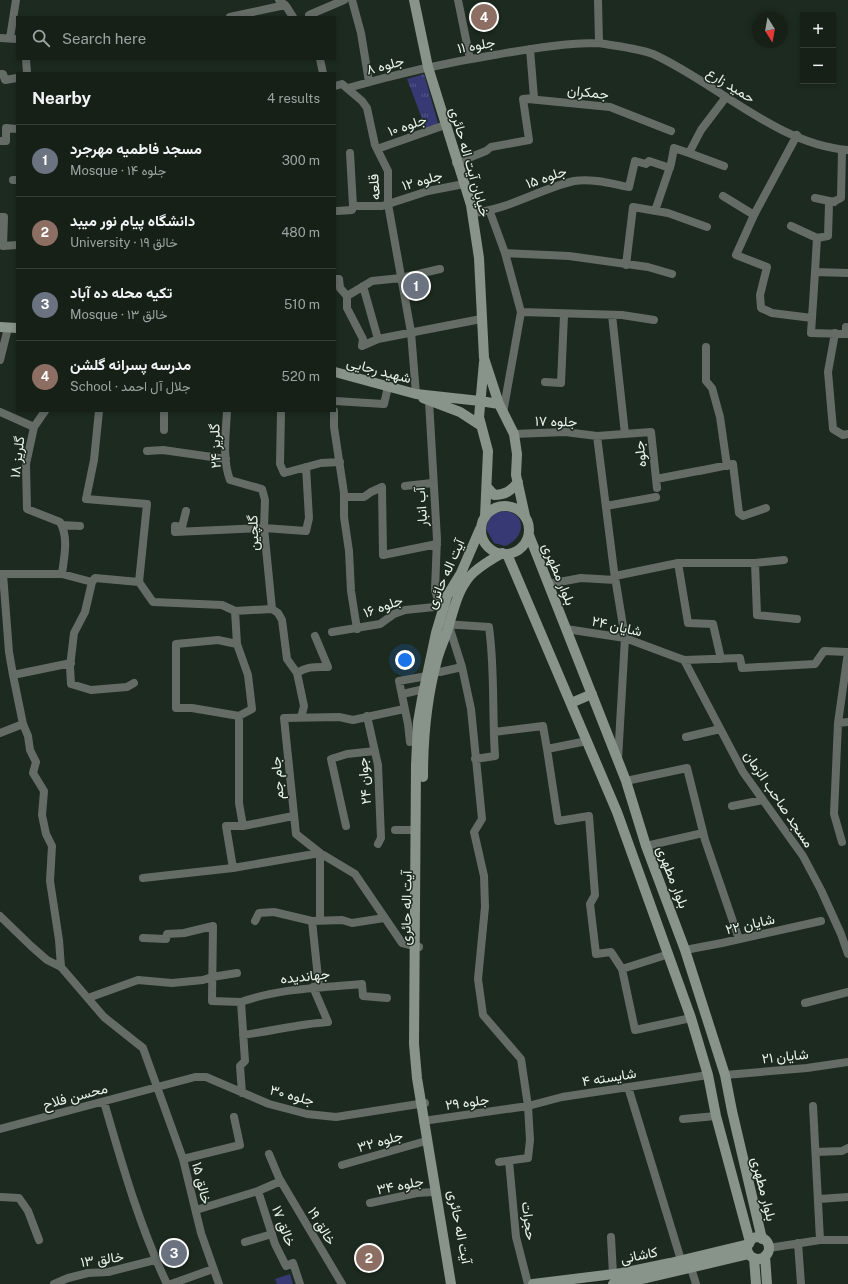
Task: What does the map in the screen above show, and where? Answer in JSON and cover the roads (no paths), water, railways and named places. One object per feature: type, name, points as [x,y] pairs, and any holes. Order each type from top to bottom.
[{"type":"main road","name":"خیابان آیت اله حائری","points":[[414,0],[428,67],[472,213],[478,258],[484,358]]},
{"type":"main road","points":[[484,358],[501,409],[514,434],[518,482],[525,516],[529,525],[529,535],[524,544],[517,551],[505,553],[488,547],[482,539],[480,529],[484,517],[488,452],[480,425],[480,401],[484,358]]},
{"type":"main road","name":"شهید رجایی","points":[[336,372],[416,394]]},
{"type":"main road","points":[[416,394],[480,401],[501,409]]},
{"type":"main road","points":[[416,394],[429,401],[460,412],[480,425]]},
{"type":"main road","points":[[486,487],[494,495],[503,495],[513,488],[518,482]]},
{"type":"main road","points":[[484,517],[489,511],[498,506],[508,505],[518,509],[525,516]]},
{"type":"main road","name":"آیت اله حائری","points":[[449,607],[447,596],[460,573],[480,529]]},
{"type":"main road","name":"بلوار مطهری","points":[[529,535],[626,781],[646,846],[685,950],[725,1076],[738,1140],[762,1238]]},
{"type":"main road","name":"بلوار مطهری","points":[[505,553],[617,812],[692,1018],[708,1075],[716,1116],[750,1250],[756,1284]]},
{"type":"main road","name":"آیت اله حائری","points":[[458,1284],[443,1218],[425,1120],[418,1041],[416,830],[418,722],[427,676],[449,607],[470,576],[480,567],[505,553]]},
{"type":"main road","name":"آیت اله حائری","points":[[418,947],[423,770],[429,695],[444,624]]},
{"type":"main road","points":[[571,703],[592,694]]},
{"type":"main road","points":[[646,893],[661,887]]},
{"type":"main road","name":"آیت اله حائری","points":[[425,1120],[426,1141],[434,1192],[450,1279]]},
{"type":"main road","points":[[767,1252],[760,1259],[750,1250],[754,1239],[762,1238],[767,1242],[768,1284]]},
{"type":"main road","name":"کاشانی","points":[[614,1279],[681,1260],[750,1250]]},
{"type":"main road","name":"کاشانی","points":[[533,1284],[614,1279],[691,1268],[750,1250]]},
{"type":"street","points":[[0,38],[14,39],[16,0]]},
{"type":"street","points":[[308,16],[344,0]]},
{"type":"street","points":[[352,0],[361,33],[369,82]]},
{"type":"street","points":[[458,0],[470,59]]},
{"type":"street","points":[[598,0],[599,43]]},
{"type":"street","points":[[233,16],[282,2],[292,16]]},
{"type":"street","name":"حمید زارع","points":[[530,49],[568,43],[599,43],[652,54],[726,97],[767,123],[829,149],[845,150]]},
{"type":"street","points":[[456,163],[486,151],[491,147],[529,140],[523,99],[534,98],[530,49]]},
{"type":"street","name":"جلوه ۱۱","points":[[428,67],[530,49]]},
{"type":"street","points":[[26,60],[27,72]]},
{"type":"street","points":[[320,60],[323,72]]},
{"type":"street","name":"جلوه ۸","points":[[342,86],[369,82],[428,67]]},
{"type":"street","points":[[0,74],[3,74],[5,80],[16,78]]},
{"type":"street","name":"قلعه","points":[[342,86],[367,108],[377,149],[388,171],[388,204],[411,332],[416,394]]},
{"type":"street","points":[[688,153],[701,130],[726,97]]},
{"type":"street","name":"جمکران","points":[[523,99],[610,107],[670,131]]},
{"type":"street","name":"جلوه ۱۰","points":[[377,149],[446,125]]},
{"type":"street","points":[[0,141],[6,141],[6,128],[16,129]]},
{"type":"street","points":[[797,135],[754,215],[736,255],[767,267],[760,295],[761,308],[772,313],[812,318]]},
{"type":"street","points":[[655,211],[670,168],[674,148],[724,166]]},
{"type":"street","points":[[791,226],[817,238],[828,236],[829,204],[841,198],[845,150]]},
{"type":"street","points":[[350,153],[353,206]]},
{"type":"street","name":"جلوه ۱۵","points":[[472,213],[490,212],[576,181],[605,182],[629,187],[635,161],[646,164],[650,161],[670,168]]},
{"type":"street","name":"جلوه ۱۲","points":[[336,211],[352,210],[353,206],[388,204],[434,189],[464,184]]},
{"type":"street","points":[[723,196],[754,215]]},
{"type":"street","points":[[815,198],[834,202]]},
{"type":"street","points":[[626,265],[633,207],[668,213],[707,227]]},
{"type":"street","points":[[490,212],[505,253],[521,312],[501,409]]},
{"type":"street","points":[[2,217],[3,246],[16,245]]},
{"type":"street","points":[[817,238],[811,333],[846,334],[846,327]]},
{"type":"street","points":[[505,253],[569,256],[648,267],[672,274]]},
{"type":"street","points":[[347,296],[372,281],[402,278],[440,269]]},
{"type":"street","points":[[815,272],[848,273]]},
{"type":"street","points":[[336,279],[339,279],[340,288],[347,296],[347,308],[363,339],[362,346],[378,339],[481,319]]},
{"type":"street","points":[[363,286],[378,339]]},
{"type":"street","points":[[521,312],[564,315],[612,315],[654,320]]},
{"type":"street","points":[[545,382],[561,383],[564,315]]},
{"type":"street","points":[[612,315],[625,434]]},
{"type":"street","points":[[0,360],[3,354],[8,328]]},
{"type":"street","points":[[835,333],[828,372],[833,429],[843,436],[848,434]]},
{"type":"street","points":[[706,347],[706,381],[712,388],[720,417],[739,513],[744,516],[766,508]]},
{"type":"street","points":[[336,401],[384,404],[388,386]]},
{"type":"street","name":"آب انبار","points":[[429,401],[432,483],[437,544],[435,590],[439,604],[449,607]]},
{"type":"street","points":[[0,412],[34,427]]},
{"type":"street","name":"گلریز ۱۸","points":[[44,412],[34,427],[26,464],[27,509],[60,522],[62,525]]},
{"type":"street","points":[[99,412],[94,460],[86,499],[147,504],[139,582],[153,602],[222,605],[235,611],[272,609],[278,614],[282,620],[287,659],[297,673],[304,706],[301,718]]},
{"type":"street","points":[[164,412],[164,430]]},
{"type":"street","name":"گلریز ۲۴","points":[[227,412],[226,459],[227,472],[230,480]]},
{"type":"street","points":[[281,412],[280,464],[284,473],[322,463],[340,462]]},
{"type":"street","points":[[334,412],[334,427],[344,497],[344,517],[349,550],[351,591],[357,628]]},
{"type":"street","name":"جلوه ۱۷","points":[[514,434],[565,432],[597,436]]},
{"type":"street","name":"جلوه","points":[[597,436],[651,432],[656,488]]},
{"type":"street","points":[[597,436],[615,578],[625,638],[618,762]]},
{"type":"street","points":[[147,452],[163,450],[226,459]]},
{"type":"street","name":"جلوه","points":[[656,479],[730,465]]},
{"type":"street","points":[[186,511],[182,527],[175,526],[175,532],[264,528],[306,531],[309,518],[306,467]]},
{"type":"street","name":"گلچین","points":[[230,480],[262,489],[265,500],[264,528],[272,609]]},
{"type":"street","points":[[405,486],[432,483]]},
{"type":"street","points":[[344,497],[364,497],[382,487],[383,555],[437,544]]},
{"type":"street","points":[[606,506],[656,497]]},
{"type":"street","points":[[62,574],[65,541],[62,525],[80,526]]},
{"type":"street","points":[[548,584],[581,578],[615,578],[678,563],[755,563],[784,560]]},
{"type":"street","points":[[678,563],[688,622],[713,624],[721,659]]},
{"type":"street","points":[[755,563],[757,616],[797,620]]},
{"type":"street","points":[[61,967],[58,933],[50,881],[52,846],[46,834],[42,815],[44,791],[33,773],[36,762],[30,750],[13,675],[9,652],[2,574],[62,574],[92,582]]},
{"type":"street","points":[[134,683],[127,687],[91,690],[78,687],[71,684],[70,663],[74,633],[85,612],[92,582],[95,578],[139,582]]},
{"type":"street","name":"جلوه ۱۶","points":[[332,632],[380,624],[394,614],[405,610],[449,607]]},
{"type":"street","points":[[235,611],[237,644],[247,670],[252,709],[239,716],[192,708],[176,708],[176,644],[218,640],[237,644]]},
{"type":"street","points":[[475,759],[495,756],[493,660],[489,627],[444,624],[462,667],[472,717],[475,759],[482,819],[474,832],[484,876],[485,907],[478,979],[483,1015],[521,1059],[528,1106],[530,1140],[528,1158],[499,1162]]},
{"type":"street","name":"شایان ۲۴","points":[[566,629],[625,638],[684,660]]},
{"type":"street","points":[[297,673],[302,669],[312,667],[328,667],[315,636]]},
{"type":"street","points":[[684,660],[740,658],[742,668],[815,664],[824,651],[848,652],[838,723],[834,814],[842,842]]},
{"type":"street","name":"مسجد صاحب الزمان","points":[[684,660],[743,772],[803,856],[821,890],[841,934],[848,954]]},
{"type":"street","points":[[13,675],[70,663]]},
{"type":"street","points":[[440,672],[462,667]]},
{"type":"street","points":[[410,742],[408,724],[399,681],[427,676]]},
{"type":"street","points":[[407,693],[424,689]]},
{"type":"street","name":"جام جم","points":[[404,709],[354,720],[339,717],[284,718],[296,834],[320,853],[355,874],[402,943],[418,947]]},
{"type":"street","points":[[239,716],[239,803],[243,826]]},
{"type":"street","name":"جوان ۲۴","points":[[367,716],[378,765],[381,828],[381,838],[378,844]]},
{"type":"street","points":[[838,723],[848,722]]},
{"type":"street","points":[[0,733],[24,724]]},
{"type":"street","points":[[494,732],[542,726],[558,821],[589,816],[595,895],[590,904],[596,954],[611,952],[622,970],[635,1030],[692,1018]]},
{"type":"street","points":[[686,737],[720,729]]},
{"type":"street","points":[[547,749],[587,741]]},
{"type":"street","points":[[346,826],[331,759],[347,754],[375,751]]},
{"type":"street","points":[[626,781],[687,768],[703,833],[739,939]]},
{"type":"street","points":[[732,806],[763,800]]},
{"type":"street","points":[[233,868],[226,826],[243,826],[293,816]]},
{"type":"street","points":[[395,830],[416,830]]},
{"type":"street","points":[[646,846],[703,833]]},
{"type":"street","points":[[143,878],[233,868],[320,853],[316,921],[316,987],[328,1022],[289,1026],[278,1030],[243,1035]]},
{"type":"street","points":[[256,921],[259,913],[274,912],[316,921],[342,920],[352,923],[384,918]]},
{"type":"street","name":"خالق ۱۵","points":[[0,916],[47,960],[61,967],[104,1017],[143,1048],[183,1159],[196,1210],[218,1284]]},
{"type":"street","name":"شایان ۲۲","points":[[685,950],[821,921]]},
{"type":"street","name":"جهاندیده","points":[[143,938],[166,939],[167,934],[184,933],[213,926],[212,1001],[240,1002],[262,994],[316,987],[362,984],[363,996],[387,998]]},
{"type":"street","points":[[622,970],[669,954]]},
{"type":"street","points":[[88,998],[138,980],[172,983],[203,980],[237,973]]},
{"type":"street","points":[[805,1003],[848,992]]},
{"type":"street","points":[[240,1002],[245,1061],[240,1066],[242,1092]]},
{"type":"street","name":"شایان ۲۱","points":[[725,1076],[808,1068],[848,1062]]},
{"type":"street","name":"شایسته ۴","points":[[515,1107],[528,1106],[562,1097],[708,1075]]},
{"type":"street","name":"جلوه ۳۰","points":[[157,1089],[195,1077],[201,1077],[270,1104],[307,1114],[336,1116],[423,1103]]},
{"type":"street","points":[[628,1087],[681,1260],[691,1268],[696,1284]]},
{"type":"street","name":"محسن فلاح","points":[[0,1130],[157,1089]]},
{"type":"street","points":[[104,1102],[135,1208],[155,1260],[167,1284]]},
{"type":"street","points":[[813,1106],[820,1240]]},
{"type":"street","name":"جلوه ۲۹","points":[[425,1120],[515,1107]]},
{"type":"street","points":[[683,1119],[716,1116]]},
{"type":"street","points":[[183,1159],[240,1145],[234,1117]]},
{"type":"street","name":"جلوه ۳۲","points":[[342,1165],[426,1141]]},
{"type":"street","points":[[816,1152],[842,1151],[848,1148]]},
{"type":"street","name":"خالق ۱۹","points":[[269,1154],[280,1180],[342,1284]]},
{"type":"street","name":"حجرات","points":[[509,1161],[516,1237],[528,1284]]},
{"type":"street","points":[[196,1210],[258,1191],[280,1180]]},
{"type":"street","name":"خالق ۱۷","points":[[258,1191],[272,1234],[286,1266],[293,1263],[300,1284]]},
{"type":"street","name":"جلوه ۳۴","points":[[370,1204],[417,1193],[434,1192]]},
{"type":"street","points":[[819,1199],[848,1196]]},
{"type":"street","points":[[0,1197],[19,1198],[28,1211],[39,1240]]},
{"type":"street","points":[[245,1242],[272,1234]]},
{"type":"street","points":[[611,1237],[614,1279]]},
{"type":"street","points":[[767,1252],[798,1243],[820,1240],[848,1240]]},
{"type":"street","points":[[798,1243],[802,1284]]},
{"type":"street","name":"خالق ۱۳","points":[[54,1284],[68,1278],[88,1273],[108,1272],[155,1260]]},
{"type":"street","points":[[171,1284],[213,1269]]},
{"type":"place","name":"مدرسه پسرانه گلشن","points":[[484,17]]},
{"type":"place","name":"مسجد فاطمیه مهرجرد","points":[[416,286]]},
{"type":"place","name":"تکیه محله ده آباد","points":[[174,1253]]},
{"type":"place","name":"دانشگاه پیام نور میبد","points":[[369,1258]]}]
